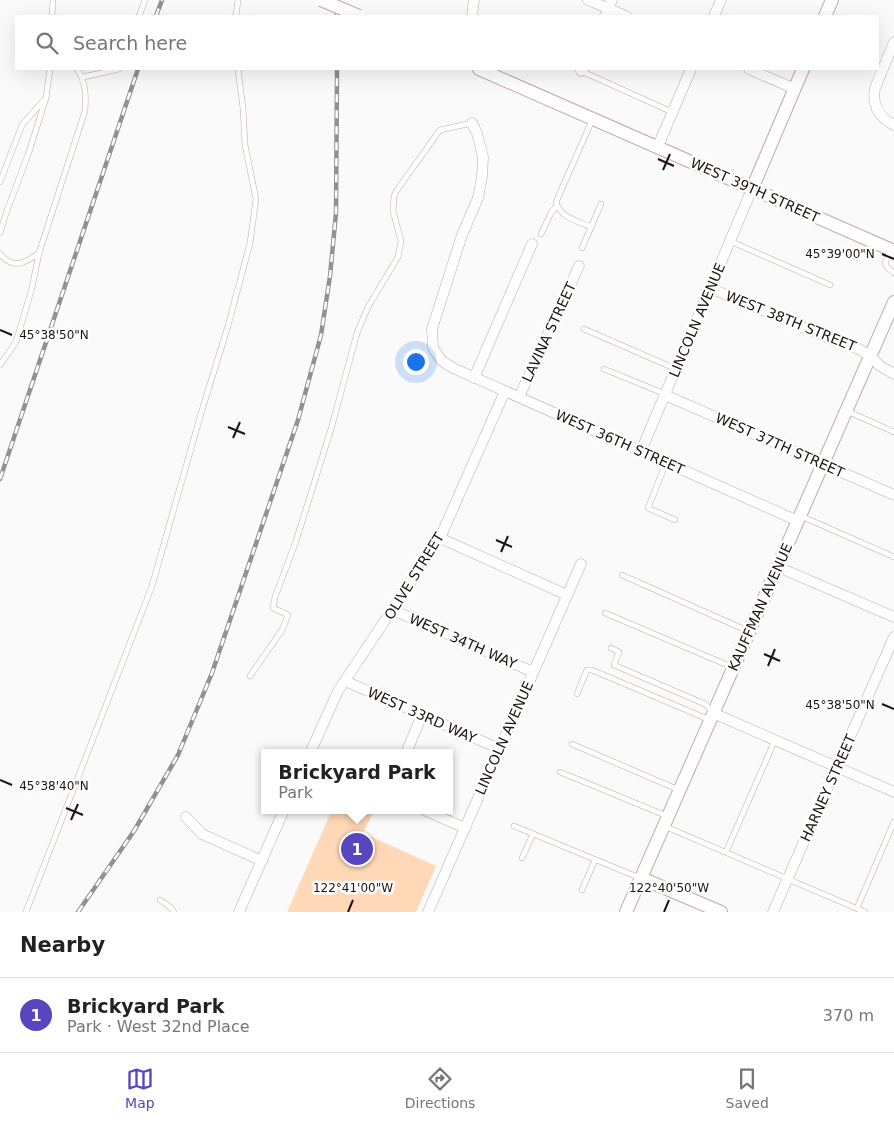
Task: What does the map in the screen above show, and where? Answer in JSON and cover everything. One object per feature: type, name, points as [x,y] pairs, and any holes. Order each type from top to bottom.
[{"type":"street","points":[[321,0],[357,15]]},
{"type":"street","points":[[472,15],[474,0]]},
{"type":"street","points":[[588,0],[624,15]]},
{"type":"street","points":[[714,15],[721,0]]},
{"type":"street","points":[[825,15],[832,0]]},
{"type":"street","points":[[894,42],[875,88],[874,104],[877,112],[887,122],[894,125]]},
{"type":"street","name":"WEST 39TH STREET","points":[[481,70],[658,146],[892,251]]},
{"type":"street","points":[[658,146],[691,70]]},
{"type":"street","points":[[751,70],[795,88]]},
{"type":"street","points":[[752,189],[803,70]]},
{"type":"street","name":"WEST 36TH STREET","points":[[472,123],[477,133],[483,156],[482,177],[478,198],[462,235],[432,329],[433,348],[442,361],[474,378],[799,518]]},
{"type":"street","name":"LINCOLN AVENUE","points":[[641,451],[752,189]]},
{"type":"street","points":[[474,378],[532,244]]},
{"type":"street","name":"LAVINA STREET","points":[[519,397],[580,266]]},
{"type":"street","name":"WEST 38TH STREET","points":[[710,288],[835,341],[859,349],[880,366],[894,374]]},
{"type":"street","name":"KAUFFMAN AVENUE","points":[[626,912],[893,307]]},
{"type":"street","name":"OLIVE STREET","points":[[312,749],[338,691],[440,538],[505,391]]},
{"type":"street","name":"WEST 37TH STREET","points":[[665,395],[894,495]]},
{"type":"street","points":[[440,538],[567,595]]},
{"type":"street","name":"LINCOLN AVENUE","points":[[428,912],[580,564]]},
{"type":"street","points":[[778,567],[894,618]]},
{"type":"street","name":"WEST 34TH WAY","points":[[393,610],[533,672]]},
{"type":"street","name":"HARNEY STREET","points":[[774,912],[894,637]]},
{"type":"street","name":"WEST 33RD WAY","points":[[345,681],[500,749]]},
{"type":"street","points":[[408,749],[422,715]]},
{"type":"street","points":[[712,716],[775,740],[894,792]]},
{"type":"street","points":[[239,912],[282,814]]},
{"type":"street","points":[[433,814],[465,828]]},
{"type":"street","points":[[186,817],[202,834],[262,861]]},
{"type":"street","points":[[641,878],[721,912]]},
{"type":"lane","points":[[52,15],[53,0]]},
{"type":"lane","points":[[139,15],[145,0]]},
{"type":"lane","points":[[236,15],[238,0]]},
{"type":"lane","points":[[0,365],[16,342],[32,288],[39,253],[85,111],[86,96],[83,77],[78,70]]},
{"type":"lane","points":[[83,77],[114,70]]},
{"type":"lane","points":[[26,912],[152,586],[199,418],[228,326],[250,243],[256,199],[245,145],[238,70]]},
{"type":"lane","points":[[582,70],[672,112]]},
{"type":"lane","points":[[0,233],[46,98],[51,71]]},
{"type":"lane","points":[[0,182],[22,125],[46,98]]},
{"type":"lane","points":[[591,227],[560,212],[557,206],[557,197],[593,118]]},
{"type":"lane","points":[[250,676],[282,630],[288,615],[272,608],[275,596],[296,541],[331,429],[360,323],[398,257],[401,241],[393,211],[397,190],[440,130],[472,123]]},
{"type":"lane","points":[[582,248],[601,204]]},
{"type":"lane","points":[[541,234],[552,211],[557,206]]},
{"type":"lane","points":[[730,241],[830,285]]},
{"type":"lane","points":[[892,251],[886,262],[886,267],[894,273]]},
{"type":"lane","points":[[0,254],[5,260],[18,264],[26,263],[39,253]]},
{"type":"lane","points":[[584,330],[676,369]]},
{"type":"lane","points":[[604,370],[665,395]]},
{"type":"lane","points":[[846,411],[894,432]]},
{"type":"lane","points":[[666,462],[648,508],[675,520]]},
{"type":"lane","points":[[799,518],[894,557]]},
{"type":"lane","points":[[622,575],[749,631]]},
{"type":"lane","points":[[605,613],[733,667]]},
{"type":"lane","points":[[611,648],[619,652],[614,665],[705,704],[712,716]]},
{"type":"lane","points":[[577,694],[587,670],[592,670],[712,716]]},
{"type":"lane","points":[[726,852],[775,740]]},
{"type":"lane","points":[[572,744],[679,790]]},
{"type":"lane","points":[[560,772],[666,821],[726,852],[865,912]]},
{"type":"lane","points":[[857,908],[894,822]]},
{"type":"lane","points":[[514,826],[641,878]]},
{"type":"lane","points":[[522,858],[533,834]]},
{"type":"lane","points":[[582,890],[595,860]]},
{"type":"lane","points":[[160,900],[174,912]]},
{"type":"shaded area","points":[[330,814],[372,814],[363,833],[436,866],[416,912],[287,912]]},
{"type":"railway","points":[[156,15],[162,0]]},
{"type":"railway","points":[[337,0],[337,15]]},
{"type":"railway","points":[[0,479],[138,70]]},
{"type":"railway","points":[[78,912],[134,831],[178,755],[212,673],[298,420],[321,335],[330,276],[336,213],[337,70]]},
{"type":"place","name":"Brickyard Park","points":[[357,849]]}]
